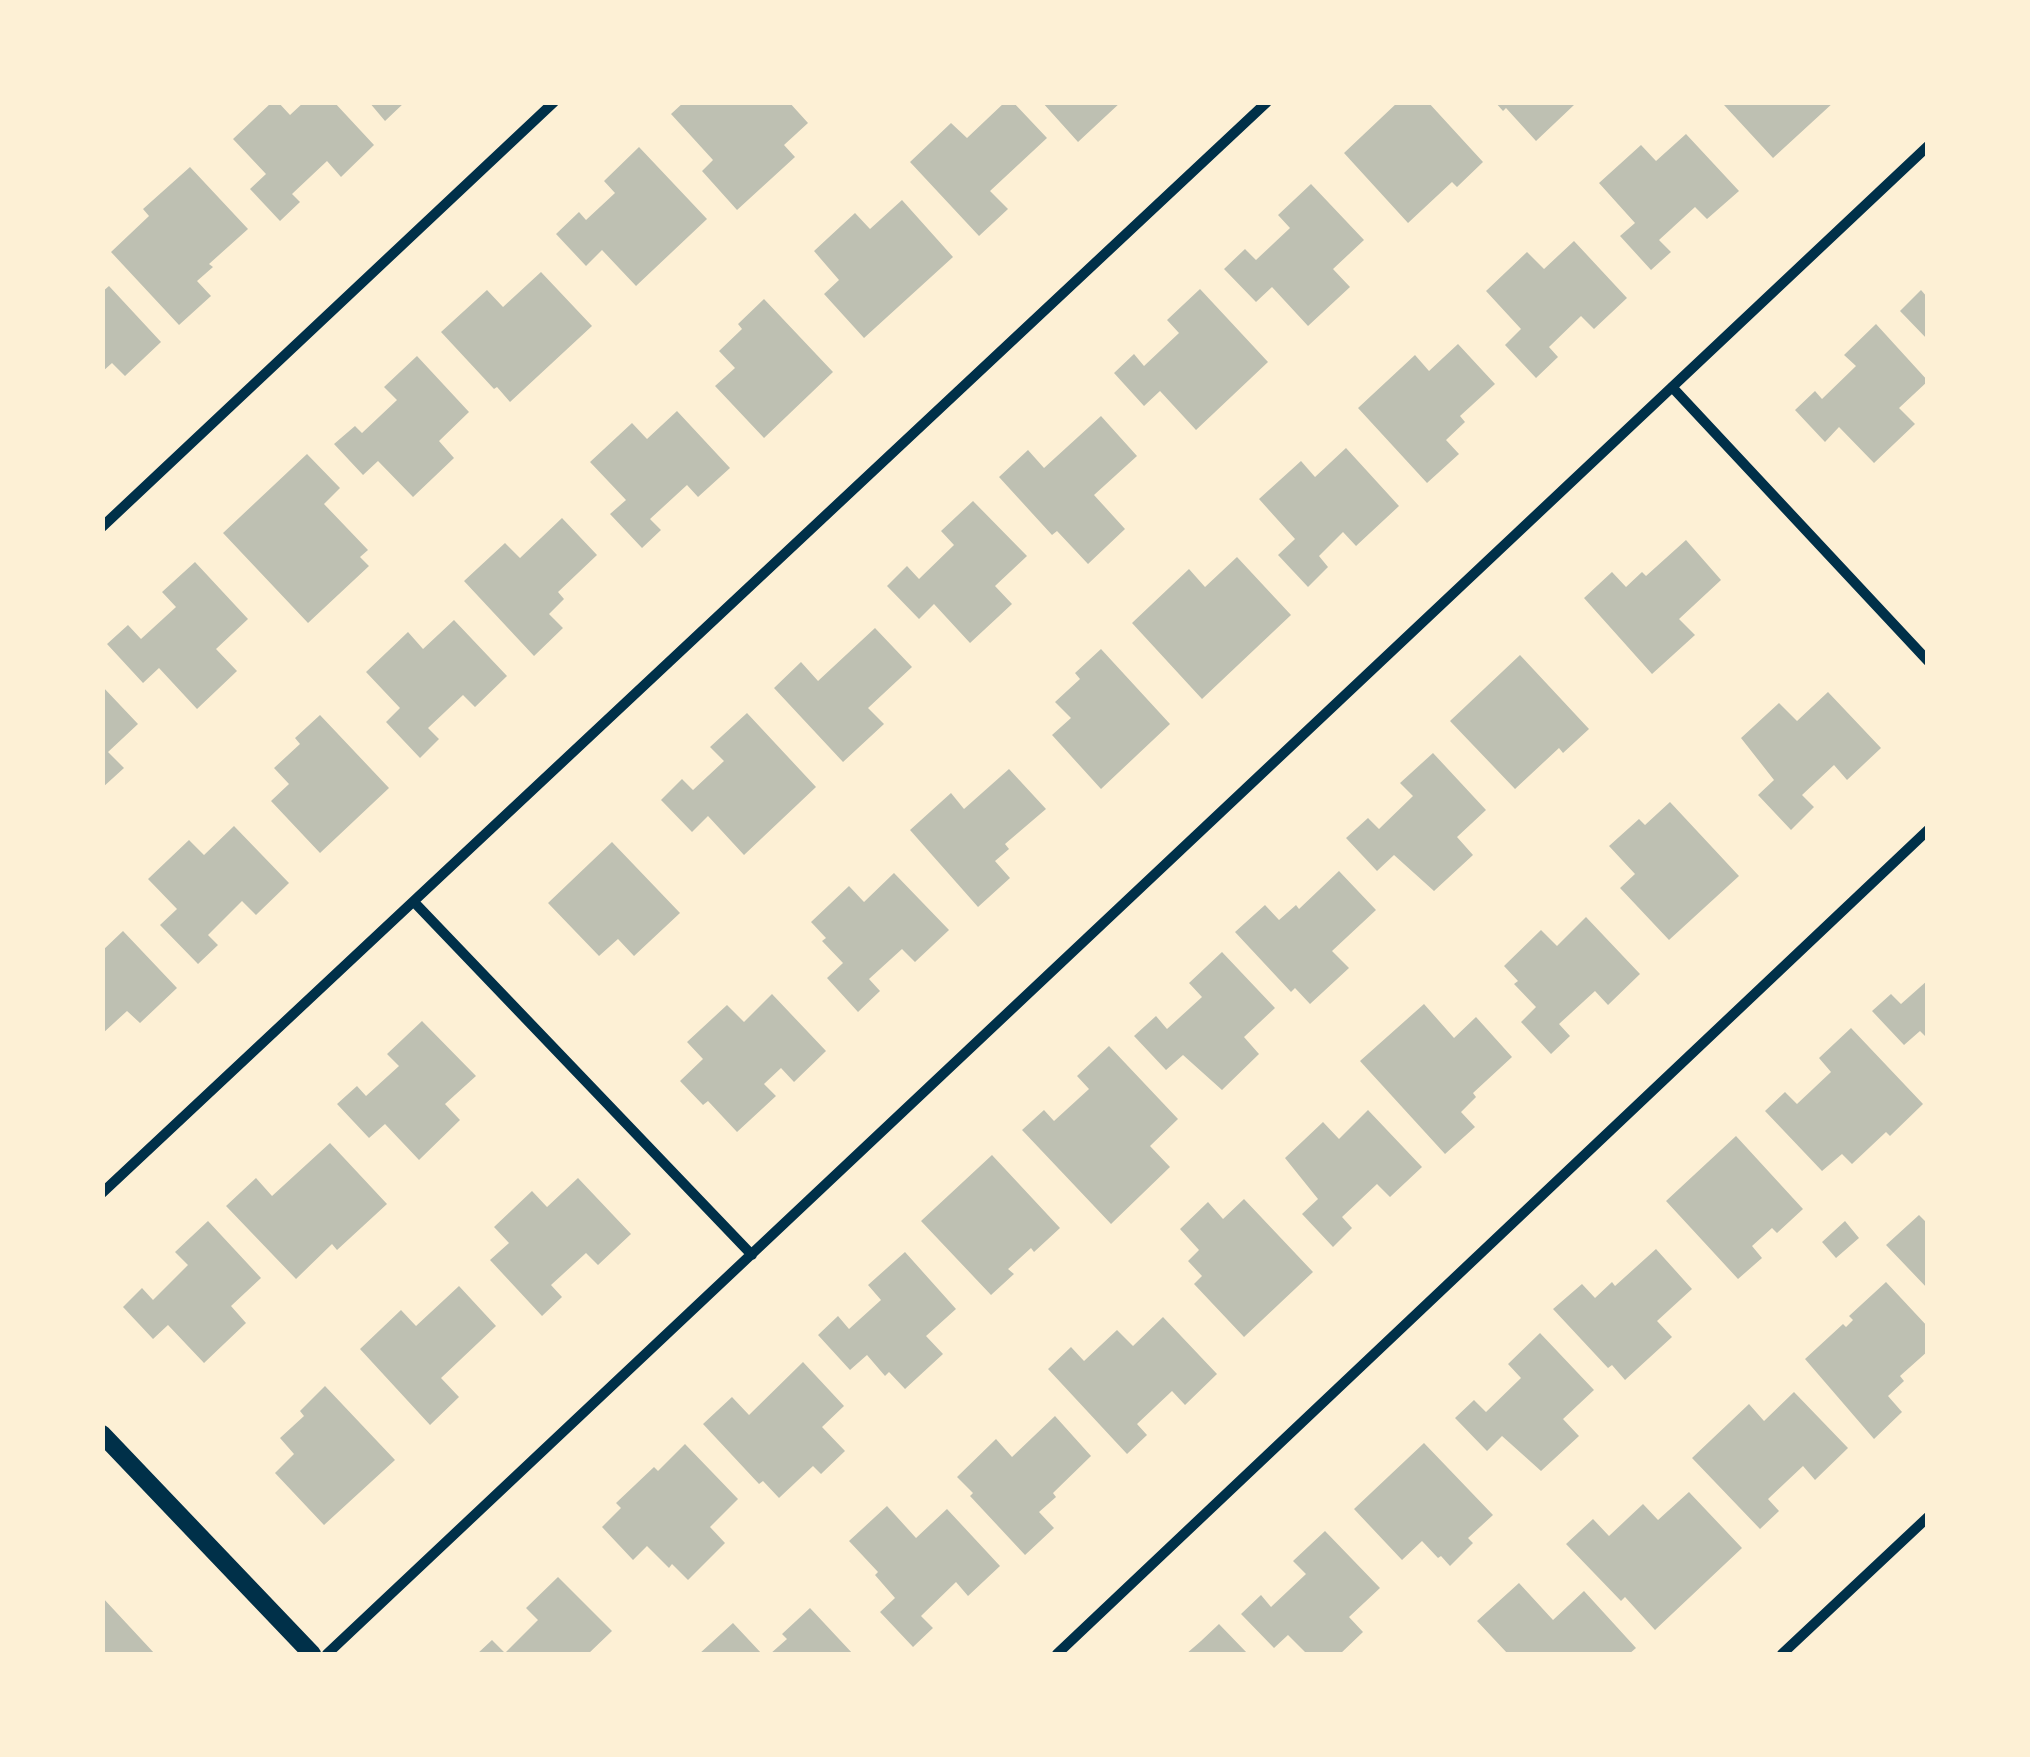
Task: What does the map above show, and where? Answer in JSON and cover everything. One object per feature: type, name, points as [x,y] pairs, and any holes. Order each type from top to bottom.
[{"type":"street","points":[[102,527],[554,102]]},
{"type":"street","points":[[102,1193],[1268,102]]},
{"type":"street","points":[[328,1654],[1928,146]]},
{"type":"street","points":[[1672,387],[1928,661]]},
{"type":"street","points":[[1057,1654],[1928,830]]},
{"type":"street","points":[[414,902],[752,1255]]},
{"type":"street","points":[[102,1434],[312,1654]]},
{"type":"street","points":[[1782,1654],[1928,1517]]},
{"type":"building","points":[[272,102],[278,102],[290,115],[304,102],[334,102],[374,145],[341,177],[327,161],[292,194],[300,202],[280,221],[250,189],[266,174],[233,139]]},
{"type":"building","points":[[369,102],[405,102],[385,121]]},
{"type":"building","points":[[684,102],[789,102],[808,123],[784,145],[795,157],[737,210],[702,171],[713,160],[671,114]]},
{"type":"building","points":[[1005,102],[1013,102],[1047,138],[990,191],[1008,209],[979,236],[910,162],[951,123],[967,138]]},
{"type":"building","points":[[1042,102],[1121,102],[1078,142]]},
{"type":"building","points":[[1398,102],[1428,102],[1483,162],[1457,187],[1452,182],[1408,223],[1344,153]]},
{"type":"building","points":[[1495,102],[1574,105],[1536,141],[1506,108],[1503,111]]},
{"type":"building","points":[[1834,102],[1773,158],[1724,105]]},
{"type":"building","points":[[1686,134],[1739,191],[1707,219],[1695,207],[1659,240],[1671,252],[1651,270],[1620,236],[1635,223],[1599,183],[1641,145],[1656,161]]},
{"type":"building","points":[[639,147],[707,219],[636,286],[602,250],[586,266],[556,234],[579,212],[586,220],[615,193],[604,181]]},
{"type":"building","points":[[190,167],[248,229],[209,264],[213,267],[197,281],[211,296],[179,325],[111,252],[149,216],[143,209]]},
{"type":"building","points":[[1311,184],[1364,240],[1333,269],[1350,287],[1308,326],[1272,287],[1256,302],[1224,269],[1245,249],[1256,260],[1290,228],[1278,215]]},
{"type":"building","points":[[902,200],[953,257],[864,338],[824,294],[839,280],[814,251],[855,213],[870,229]]},
{"type":"building","points":[[1574,241],[1627,298],[1594,329],[1581,316],[1549,347],[1558,357],[1536,378],[1505,345],[1521,329],[1486,291],[1527,252],[1544,269]]},
{"type":"building","points":[[541,272],[592,326],[510,402],[441,332],[487,290],[503,307]]},
{"type":"building","points":[[109,286],[161,342],[125,376],[112,363],[102,372],[102,292]]},
{"type":"building","points":[[1200,289],[1268,362],[1196,430],[1160,391],[1144,406],[1114,373],[1134,354],[1144,366],[1179,333],[1167,320]]},
{"type":"building","points":[[1921,290],[1928,298],[1928,340],[1900,311]]},
{"type":"building","points":[[764,299],[833,372],[764,438],[715,386],[735,368],[719,351],[742,329],[738,324]]},
{"type":"building","points":[[1876,324],[1928,381],[1899,408],[1915,424],[1874,463],[1839,427],[1825,442],[1795,410],[1815,391],[1822,399],[1856,366],[1844,355]]},
{"type":"building","points":[[1458,344],[1495,384],[1460,416],[1465,422],[1446,440],[1459,454],[1427,483],[1358,408],[1415,355],[1429,371]]},
{"type":"building","points":[[417,356],[469,412],[439,441],[454,458],[413,497],[378,461],[363,475],[334,444],[355,426],[362,433],[397,400],[384,387]]},
{"type":"building","points":[[677,411],[730,468],[698,497],[687,485],[650,519],[661,530],[642,548],[610,514],[626,500],[590,462],[632,423],[647,439]]},
{"type":"building","points":[[1101,416],[1137,456],[1094,495],[1125,529],[1088,564],[1057,531],[1052,535],[999,477],[1028,450],[1044,468]]},
{"type":"building","points":[[1346,448],[1399,506],[1356,546],[1343,532],[1319,556],[1328,567],[1308,587],[1278,555],[1295,539],[1259,499],[1301,461],[1315,477]]},
{"type":"building","points":[[307,454],[340,488],[324,504],[368,550],[360,557],[369,566],[308,623],[223,533]]},
{"type":"building","points":[[973,501],[1027,556],[995,586],[1012,604],[970,643],[934,604],[919,619],[887,586],[907,566],[919,579],[954,545],[941,531]]},
{"type":"building","points":[[562,518],[597,555],[558,592],[564,599],[549,614],[563,628],[534,656],[464,581],[505,543],[520,558]]},
{"type":"building","points":[[1686,540],[1721,580],[1679,619],[1695,635],[1652,674],[1584,598],[1612,572],[1626,587],[1642,572],[1646,576]]},
{"type":"building","points":[[1237,557],[1291,615],[1202,699],[1132,623],[1189,569],[1205,587]]},
{"type":"building","points":[[195,562],[248,619],[216,649],[237,671],[197,709],[159,668],[143,683],[107,644],[128,625],[141,639],[176,607],[162,592]]},
{"type":"building","points":[[454,620],[507,676],[475,707],[463,695],[428,728],[439,739],[420,758],[386,722],[400,708],[366,672],[408,632],[423,649]]},
{"type":"building","points":[[875,628],[912,667],[868,708],[884,724],[843,762],[774,688],[801,662],[818,681]]},
{"type":"building","points":[[1101,649],[1170,724],[1101,789],[1052,735],[1071,718],[1055,702],[1080,679],[1075,673]]},
{"type":"building","points":[[1520,655],[1589,729],[1563,753],[1559,748],[1515,789],[1450,721]]},
{"type":"building","points":[[102,686],[138,724],[108,752],[124,768],[102,788]]},
{"type":"building","points":[[1828,692],[1881,748],[1847,780],[1834,765],[1802,795],[1814,807],[1791,830],[1758,795],[1774,780],[1741,738],[1779,703],[1797,721]]},
{"type":"building","points":[[747,713],[816,787],[744,855],[708,816],[692,832],[661,800],[682,779],[693,790],[724,761],[710,747]]},
{"type":"building","points":[[320,715],[389,788],[320,853],[271,801],[289,784],[274,768],[300,744],[295,738]]},
{"type":"building","points":[[1433,753],[1486,810],[1457,837],[1473,855],[1434,891],[1394,855],[1377,871],[1346,838],[1368,818],[1379,829],[1413,796],[1400,783]]},
{"type":"building","points":[[1009,769],[1046,809],[1005,844],[1009,849],[995,861],[1010,878],[978,907],[910,830],[951,793],[964,809]]},
{"type":"building","points":[[1670,802],[1739,876],[1669,940],[1620,888],[1635,874],[1609,846],[1639,819],[1645,825]]},
{"type":"building","points":[[234,826],[289,883],[256,915],[242,901],[208,935],[218,945],[198,964],[160,925],[177,909],[148,879],[189,840],[204,855]]},
{"type":"building","points":[[612,842],[680,913],[634,956],[618,939],[599,956],[548,903]]},
{"type":"building","points":[[1339,871],[1376,910],[1332,951],[1349,968],[1310,1004],[1295,988],[1291,992],[1235,932],[1265,905],[1279,920],[1296,905],[1299,909]]},
{"type":"building","points":[[894,873],[949,930],[915,962],[902,949],[869,979],[880,991],[858,1012],[827,978],[843,963],[822,941],[826,938],[811,922],[849,886],[864,902]]},
{"type":"building","points":[[1586,917],[1640,974],[1608,1005],[1595,991],[1559,1024],[1570,1036],[1551,1054],[1521,1022],[1536,1007],[1514,984],[1518,981],[1504,966],[1541,930],[1557,946]]},
{"type":"building","points":[[123,931],[177,988],[140,1023],[127,1011],[102,1034],[102,951]]},
{"type":"building","points":[[1222,952],[1275,1008],[1244,1037],[1259,1054],[1222,1090],[1183,1055],[1166,1070],[1134,1036],[1156,1016],[1167,1029],[1202,997],[1189,983]]},
{"type":"building","points":[[1928,980],[1928,1039],[1920,1031],[1904,1045],[1872,1011],[1891,994],[1901,1004]]},
{"type":"building","points":[[772,994],[826,1051],[794,1082],[781,1068],[764,1084],[776,1096],[737,1132],[708,1101],[703,1105],[680,1081],[703,1059],[687,1042],[727,1005],[744,1022]]},
{"type":"building","points":[[1424,1004],[1454,1038],[1476,1017],[1512,1057],[1473,1093],[1476,1097],[1461,1112],[1475,1127],[1445,1154],[1360,1061]]},
{"type":"building","points":[[422,1021],[476,1076],[445,1104],[460,1120],[419,1160],[385,1124],[369,1138],[337,1104],[357,1086],[366,1096],[399,1066],[387,1054]]},
{"type":"building","points":[[1851,1028],[1923,1104],[1890,1136],[1886,1132],[1852,1164],[1842,1154],[1822,1171],[1765,1111],[1785,1092],[1797,1104],[1831,1072],[1819,1058]]},
{"type":"building","points":[[1109,1046],[1178,1119],[1150,1146],[1170,1167],[1111,1224],[1022,1130],[1044,1110],[1054,1121],[1089,1089],[1077,1076]]},
{"type":"building","points":[[1368,1110],[1422,1167],[1390,1197],[1377,1184],[1342,1217],[1352,1228],[1333,1247],[1302,1214],[1318,1199],[1285,1158],[1323,1122],[1339,1139]]},
{"type":"building","points":[[1736,1136],[1803,1209],[1777,1233],[1772,1228],[1752,1246],[1762,1258],[1738,1279],[1666,1201]]},
{"type":"building","points":[[330,1143],[387,1204],[337,1250],[332,1244],[296,1279],[226,1206],[256,1178],[272,1196]]},
{"type":"building","points":[[992,1155],[1060,1228],[1008,1269],[1014,1274],[991,1295],[921,1221]]},
{"type":"building","points":[[578,1178],[631,1234],[598,1265],[586,1253],[551,1285],[562,1297],[542,1316],[490,1260],[509,1243],[494,1227],[532,1191],[547,1207]]},
{"type":"building","points":[[1244,1199],[1313,1272],[1244,1337],[1194,1284],[1202,1276],[1188,1261],[1199,1250],[1180,1229],[1208,1202],[1223,1219]]},
{"type":"building","points":[[1919,1215],[1928,1224],[1928,1289],[1886,1245]]},
{"type":"building","points":[[208,1221],[261,1278],[231,1306],[246,1323],[204,1363],[168,1325],[153,1339],[123,1307],[142,1288],[153,1300],[188,1265],[175,1252]]},
{"type":"building","points":[[1845,1221],[1859,1238],[1836,1258],[1822,1242]]},
{"type":"building","points":[[1656,1249],[1692,1289],[1657,1321],[1672,1337],[1625,1380],[1612,1365],[1608,1368],[1553,1309],[1582,1284],[1595,1298],[1612,1282],[1615,1286]]},
{"type":"building","points":[[905,1252],[956,1309],[926,1336],[943,1354],[905,1389],[889,1372],[885,1376],[867,1355],[850,1370],[818,1335],[838,1316],[849,1329],[881,1300],[868,1285]]},
{"type":"building","points":[[1886,1282],[1928,1327],[1928,1351],[1900,1376],[1904,1381],[1888,1396],[1902,1412],[1874,1439],[1805,1359],[1843,1324],[1846,1327],[1853,1320],[1849,1316]]},
{"type":"building","points":[[459,1286],[496,1326],[441,1378],[459,1397],[430,1425],[360,1349],[401,1310],[416,1326]]},
{"type":"building","points":[[1163,1317],[1217,1374],[1185,1405],[1172,1391],[1137,1424],[1147,1435],[1127,1454],[1048,1369],[1071,1347],[1084,1361],[1117,1330],[1133,1346]]},
{"type":"building","points":[[1540,1333],[1594,1390],[1563,1419],[1579,1436],[1541,1471],[1502,1436],[1487,1451],[1455,1418],[1474,1400],[1486,1412],[1521,1378],[1508,1364]]},
{"type":"building","points":[[803,1362],[844,1406],[822,1427],[845,1451],[821,1474],[813,1466],[779,1498],[763,1481],[759,1484],[703,1424],[732,1397],[749,1415]]},
{"type":"building","points":[[325,1386],[395,1460],[324,1525],[275,1473],[294,1454],[280,1438],[304,1416],[300,1411]]},
{"type":"building","points":[[1794,1392],[1848,1448],[1815,1480],[1803,1466],[1768,1499],[1779,1511],[1760,1529],[1692,1458],[1749,1404],[1764,1421]]},
{"type":"building","points":[[1055,1416],[1091,1456],[1039,1512],[1054,1528],[1025,1555],[957,1477],[996,1439],[1012,1457]]},
{"type":"building","points":[[1424,1443],[1493,1515],[1468,1538],[1473,1543],[1450,1566],[1422,1541],[1402,1560],[1354,1509]]},
{"type":"building","points":[[685,1444],[738,1499],[710,1527],[725,1543],[688,1580],[647,1546],[633,1560],[602,1527],[621,1508],[616,1503]]},
{"type":"building","points":[[1689,1492],[1742,1548],[1655,1630],[1566,1544],[1593,1519],[1609,1536],[1643,1504],[1658,1520]]},
{"type":"building","points":[[887,1506],[916,1538],[947,1509],[1000,1566],[968,1596],[956,1582],[921,1616],[933,1628],[913,1647],[880,1612],[895,1598],[875,1575],[878,1572],[849,1541]]},
{"type":"building","points":[[1325,1531],[1380,1588],[1349,1617],[1363,1632],[1340,1654],[1307,1654],[1288,1635],[1274,1648],[1241,1614],[1261,1595],[1271,1607],[1306,1574],[1293,1561]]},
{"type":"building","points":[[558,1577],[612,1631],[588,1654],[477,1654],[492,1640],[505,1653],[538,1620],[526,1608]]},
{"type":"building","points":[[1519,1583],[1553,1620],[1584,1591],[1636,1648],[1629,1654],[1508,1654],[1477,1621]]},
{"type":"building","points":[[102,1597],[155,1654],[102,1654]]},
{"type":"building","points":[[810,1608],[853,1654],[770,1654],[787,1639],[782,1634]]},
{"type":"building","points":[[733,1623],[762,1654],[699,1654]]},
{"type":"building","points":[[1219,1624],[1248,1654],[1186,1654],[1201,1641]]}]
